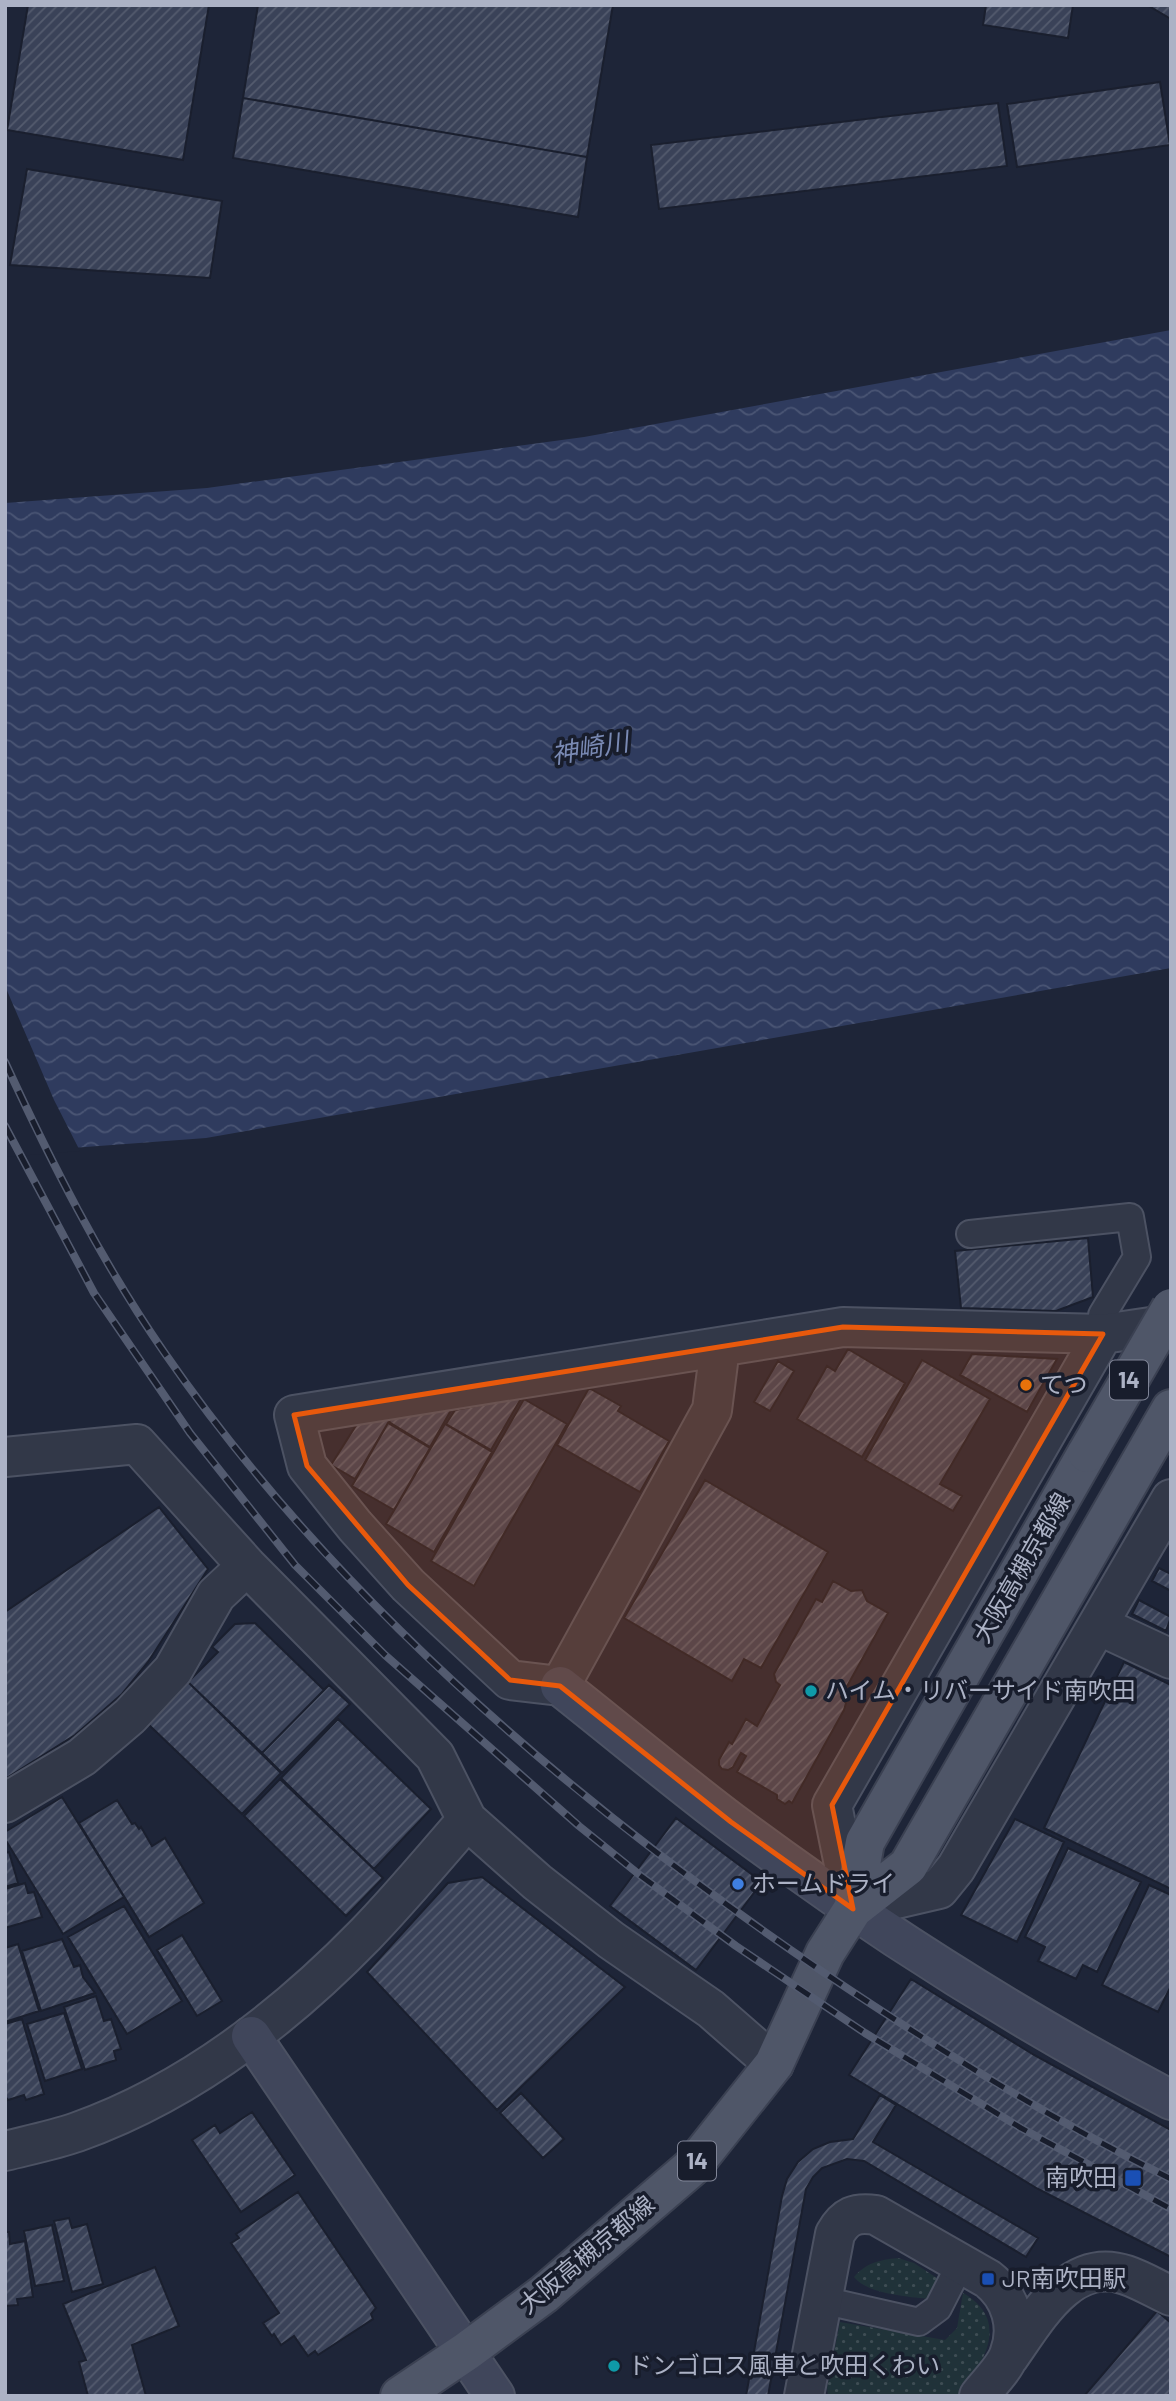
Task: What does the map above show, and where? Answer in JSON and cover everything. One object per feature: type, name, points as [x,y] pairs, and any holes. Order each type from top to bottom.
[{"type":"main road","name":"大阪高槻京都線","points":[[853,1909],[865,1842],[1171,1308]]},
{"type":"main road","name":"大阪高槻京都線","points":[[400,2396],[544,2294],[693,2166],[774,2064],[825,1953],[853,1909],[908,1866],[1171,1409]]},
{"type":"street","points":[[1171,1324],[1103,1334],[843,1327],[293,1415],[307,1466],[355,1526],[408,1585],[510,1680],[561,1686],[721,1814],[913,1950],[1070,2046],[1171,2101]]},
{"type":"street","points":[[853,1909],[832,1805],[1103,1334]]},
{"type":"street","points":[[561,1686],[712,1410],[720,1347]]},
{"type":"street","points":[[5,1457],[137,1444],[247,1566],[435,1756],[467,1820],[558,1899],[611,1940],[711,2009],[774,2064]]},
{"type":"street","points":[[853,1909],[939,1889],[956,1868],[1171,1499]]},
{"type":"street","points":[[5,1803],[82,1757],[130,1716],[173,1670],[216,1595],[247,1566]]},
{"type":"street","points":[[1098,1625],[1171,1659]]},
{"type":"street","points":[[5,2151],[76,2132],[144,2103],[251,2036],[364,1936],[467,1820]]},
{"type":"street","points":[[251,2036],[495,2396]]},
{"type":"street","points":[[804,2396],[835,2234],[841,2223],[850,2215],[876,2214],[1000,2288],[1008,2300],[1013,2324],[1009,2357]]},
{"type":"street","points":[[979,2396],[1051,2299],[1083,2276],[1109,2271],[1125,2274],[1171,2296]]},
{"type":"lane","points":[[970,1234],[1130,1217],[1136,1257],[1102,1315],[1103,1334]]},
{"type":"lane","points":[[822,2300],[919,2322],[938,2308],[961,2263]]},
{"type":"highlighted area","points":[[843,1327],[1103,1334],[832,1805],[853,1909],[731,1822],[560,1686],[510,1680],[408,1585],[307,1466],[294,1415]]},
{"type":"shaded area","points":[[898,2258],[914,2263],[943,2282],[930,2299],[878,2291],[860,2283],[854,2277],[873,2263]]},
{"type":"shaded area","points":[[963,2293],[978,2304],[990,2329],[983,2357],[958,2396],[828,2396],[827,2388],[840,2322],[945,2340],[957,2328]]},
{"type":"water","name":"神崎川","points":[[1171,330],[1171,968],[206,1138],[5,1153],[5,503],[207,488],[584,437]]},
{"type":"pier","points":[[5,986],[54,1100],[80,1151],[5,1157]]},
{"type":"building","points":[[28,5],[209,5],[183,160],[7,130]]},
{"type":"building","points":[[258,5],[613,5],[587,157],[243,98]]},
{"type":"building","points":[[986,5],[1073,5],[1068,38],[983,25]]},
{"type":"building","points":[[1171,5],[1171,19],[1149,6]]},
{"type":"building","points":[[1160,82],[1170,145],[1017,167],[1007,104]]},
{"type":"building","points":[[243,98],[587,157],[578,217],[233,158]]},
{"type":"building","points":[[998,103],[1007,166],[659,209],[651,145]]},
{"type":"building","points":[[27,169],[222,201],[210,278],[10,265]]},
{"type":"building","points":[[1088,1238],[1093,1297],[1056,1311],[961,1308],[955,1251]]},
{"type":"building","points":[[848,1349],[905,1383],[862,1457],[797,1419],[827,1366],[835,1371]]},
{"type":"building","points":[[972,1354],[1057,1359],[1027,1412],[960,1375]]},
{"type":"building","points":[[922,1360],[990,1399],[940,1484],[962,1496],[953,1511],[865,1460]]},
{"type":"building","points":[[778,1361],[794,1371],[770,1411],[754,1402]]},
{"type":"building","points":[[589,1388],[621,1406],[618,1411],[669,1441],[640,1492],[557,1445]]},
{"type":"building","points":[[522,1397],[491,1450],[446,1424],[455,1410]]},
{"type":"building","points":[[524,1399],[567,1424],[474,1586],[431,1561]]},
{"type":"building","points":[[454,1405],[430,1447],[389,1422],[393,1417]]},
{"type":"building","points":[[392,1416],[355,1479],[331,1465],[357,1424]]},
{"type":"building","points":[[388,1423],[430,1448],[394,1510],[352,1486]]},
{"type":"building","points":[[445,1424],[492,1452],[434,1552],[386,1524]]},
{"type":"building","points":[[705,1480],[828,1552],[761,1668],[744,1659],[732,1681],[624,1618]]},
{"type":"building","points":[[159,1507],[208,1569],[148,1662],[122,1694],[75,1735],[5,1779],[5,1612]]},
{"type":"building","points":[[1159,1568],[1171,1574],[1171,1591],[1152,1581]]},
{"type":"building","name":"ハイム・リバーサイド南吹田","points":[[833,1581],[851,1591],[862,1590],[867,1601],[888,1613],[841,1697],[846,1703],[844,1710],[792,1803],[789,1801],[785,1804],[777,1799],[777,1795],[737,1772],[746,1756],[741,1753],[733,1767],[728,1770],[722,1769],[719,1760],[746,1719],[757,1726],[780,1685],[774,1674],[816,1599],[822,1602]]},
{"type":"building","points":[[1139,1600],[1171,1617],[1166,1631],[1132,1614]]},
{"type":"building","points":[[255,1623],[324,1690],[262,1753],[188,1682],[218,1652],[212,1647],[235,1624]]},
{"type":"building","points":[[1124,1662],[1171,1685],[1171,1889],[1044,1828]]},
{"type":"building","points":[[188,1682],[281,1773],[242,1814],[148,1724]]},
{"type":"building","points":[[329,1685],[350,1704],[282,1773],[262,1753]]},
{"type":"building","points":[[338,1719],[431,1809],[374,1869],[281,1778]]},
{"type":"building","points":[[280,1779],[383,1878],[346,1916],[244,1816]]},
{"type":"building","points":[[62,1797],[124,1897],[63,1934],[5,1839],[5,1832]]},
{"type":"building","points":[[117,1800],[132,1824],[135,1823],[139,1829],[141,1827],[152,1846],[165,1838],[204,1903],[149,1937],[79,1823]]},
{"type":"building","points":[[676,1818],[762,1882],[696,1970],[610,1906]]},
{"type":"building","points":[[1015,1819],[1064,1842],[1017,1942],[961,1915]]},
{"type":"building","points":[[1068,1848],[1141,1882],[1097,1972],[1083,1965],[1076,1979],[1038,1961],[1045,1947],[1025,1937]]},
{"type":"building","points":[[9,1852],[18,1883],[5,1887],[5,1853]]},
{"type":"building","points":[[482,1877],[625,1987],[497,2110],[367,1972],[448,1883]]},
{"type":"building","points":[[25,1883],[28,1893],[34,1892],[42,1917],[5,1928],[5,1889]]},
{"type":"building","points":[[1149,1885],[1171,1895],[1171,1986],[1158,2012],[1102,1985]]},
{"type":"building","points":[[124,1906],[182,2001],[127,2034],[68,1937]]},
{"type":"building","points":[[182,1935],[222,2001],[197,2016],[157,1950]]},
{"type":"building","points":[[62,1939],[74,1967],[80,1965],[83,1977],[95,1993],[41,2011],[22,1951]]},
{"type":"building","points":[[18,1944],[39,2011],[5,2022],[5,1948]]},
{"type":"building","points":[[911,1979],[1034,2055],[1171,2130],[1171,2257],[1038,2189],[849,2075]]},
{"type":"building","points":[[96,1996],[104,2021],[111,2019],[121,2049],[114,2051],[116,2060],[85,2070],[64,2007]]},
{"type":"building","points":[[64,2013],[82,2069],[45,2081],[27,2024]]},
{"type":"building","points":[[22,2019],[44,2094],[26,2100],[24,2095],[8,2100],[5,2096],[5,2024]]},
{"type":"building","points":[[521,2093],[564,2139],[543,2158],[500,2113]]},
{"type":"building","points":[[880,2095],[896,2105],[873,2142],[1038,2238],[1026,2257],[864,2161],[847,2159],[822,2168],[806,2189],[768,2396],[746,2396],[787,2179],[798,2162],[813,2149],[830,2142],[853,2139]]},
{"type":"building","points":[[252,2112],[295,2175],[241,2212],[192,2140],[215,2125],[220,2133]]},
{"type":"building","points":[[298,2192],[376,2308],[371,2314],[373,2319],[318,2355],[315,2351],[308,2356],[294,2336],[281,2345],[263,2323],[279,2313],[231,2243],[239,2238],[236,2234]]},
{"type":"building","points":[[69,2218],[72,2228],[87,2224],[103,2284],[72,2292],[54,2221]]},
{"type":"building","points":[[52,2225],[64,2281],[35,2286],[24,2231]]},
{"type":"building","points":[[5,2232],[9,2232],[10,2244],[25,2241],[33,2297],[17,2299],[18,2305],[5,2306]]},
{"type":"building","points":[[155,2267],[179,2326],[132,2345],[146,2396],[88,2396],[79,2362],[86,2360],[63,2304]]},
{"type":"building","points":[[1157,2311],[1171,2323],[1171,2396],[1084,2396]]},
{"type":"railway","points":[[5,1062],[78,1210],[119,1282],[164,1352],[231,1443],[304,1530],[382,1613],[465,1692],[551,1767],[639,1839],[730,1907],[907,2028],[1081,2132],[1171,2179]]},
{"type":"railway","points":[[5,1126],[94,1293],[190,1433],[295,1565],[385,1655],[579,1826],[736,1946],[865,2033],[1021,2128],[1171,2209]]},
{"type":"place","name":"てつ","points":[[1026,1385]]},
{"type":"place","name":"ハイム・リバーサイド南吹田","points":[[811,1691]]},
{"type":"place","name":"ホームドライ","points":[[738,1884]]},
{"type":"place","name":"南吹田","points":[[1133,2178]]},
{"type":"place","name":"JR南吹田駅","points":[[988,2279]]},
{"type":"place","name":"ドンゴロス風車と吹田くわい","points":[[614,2366]]}]
